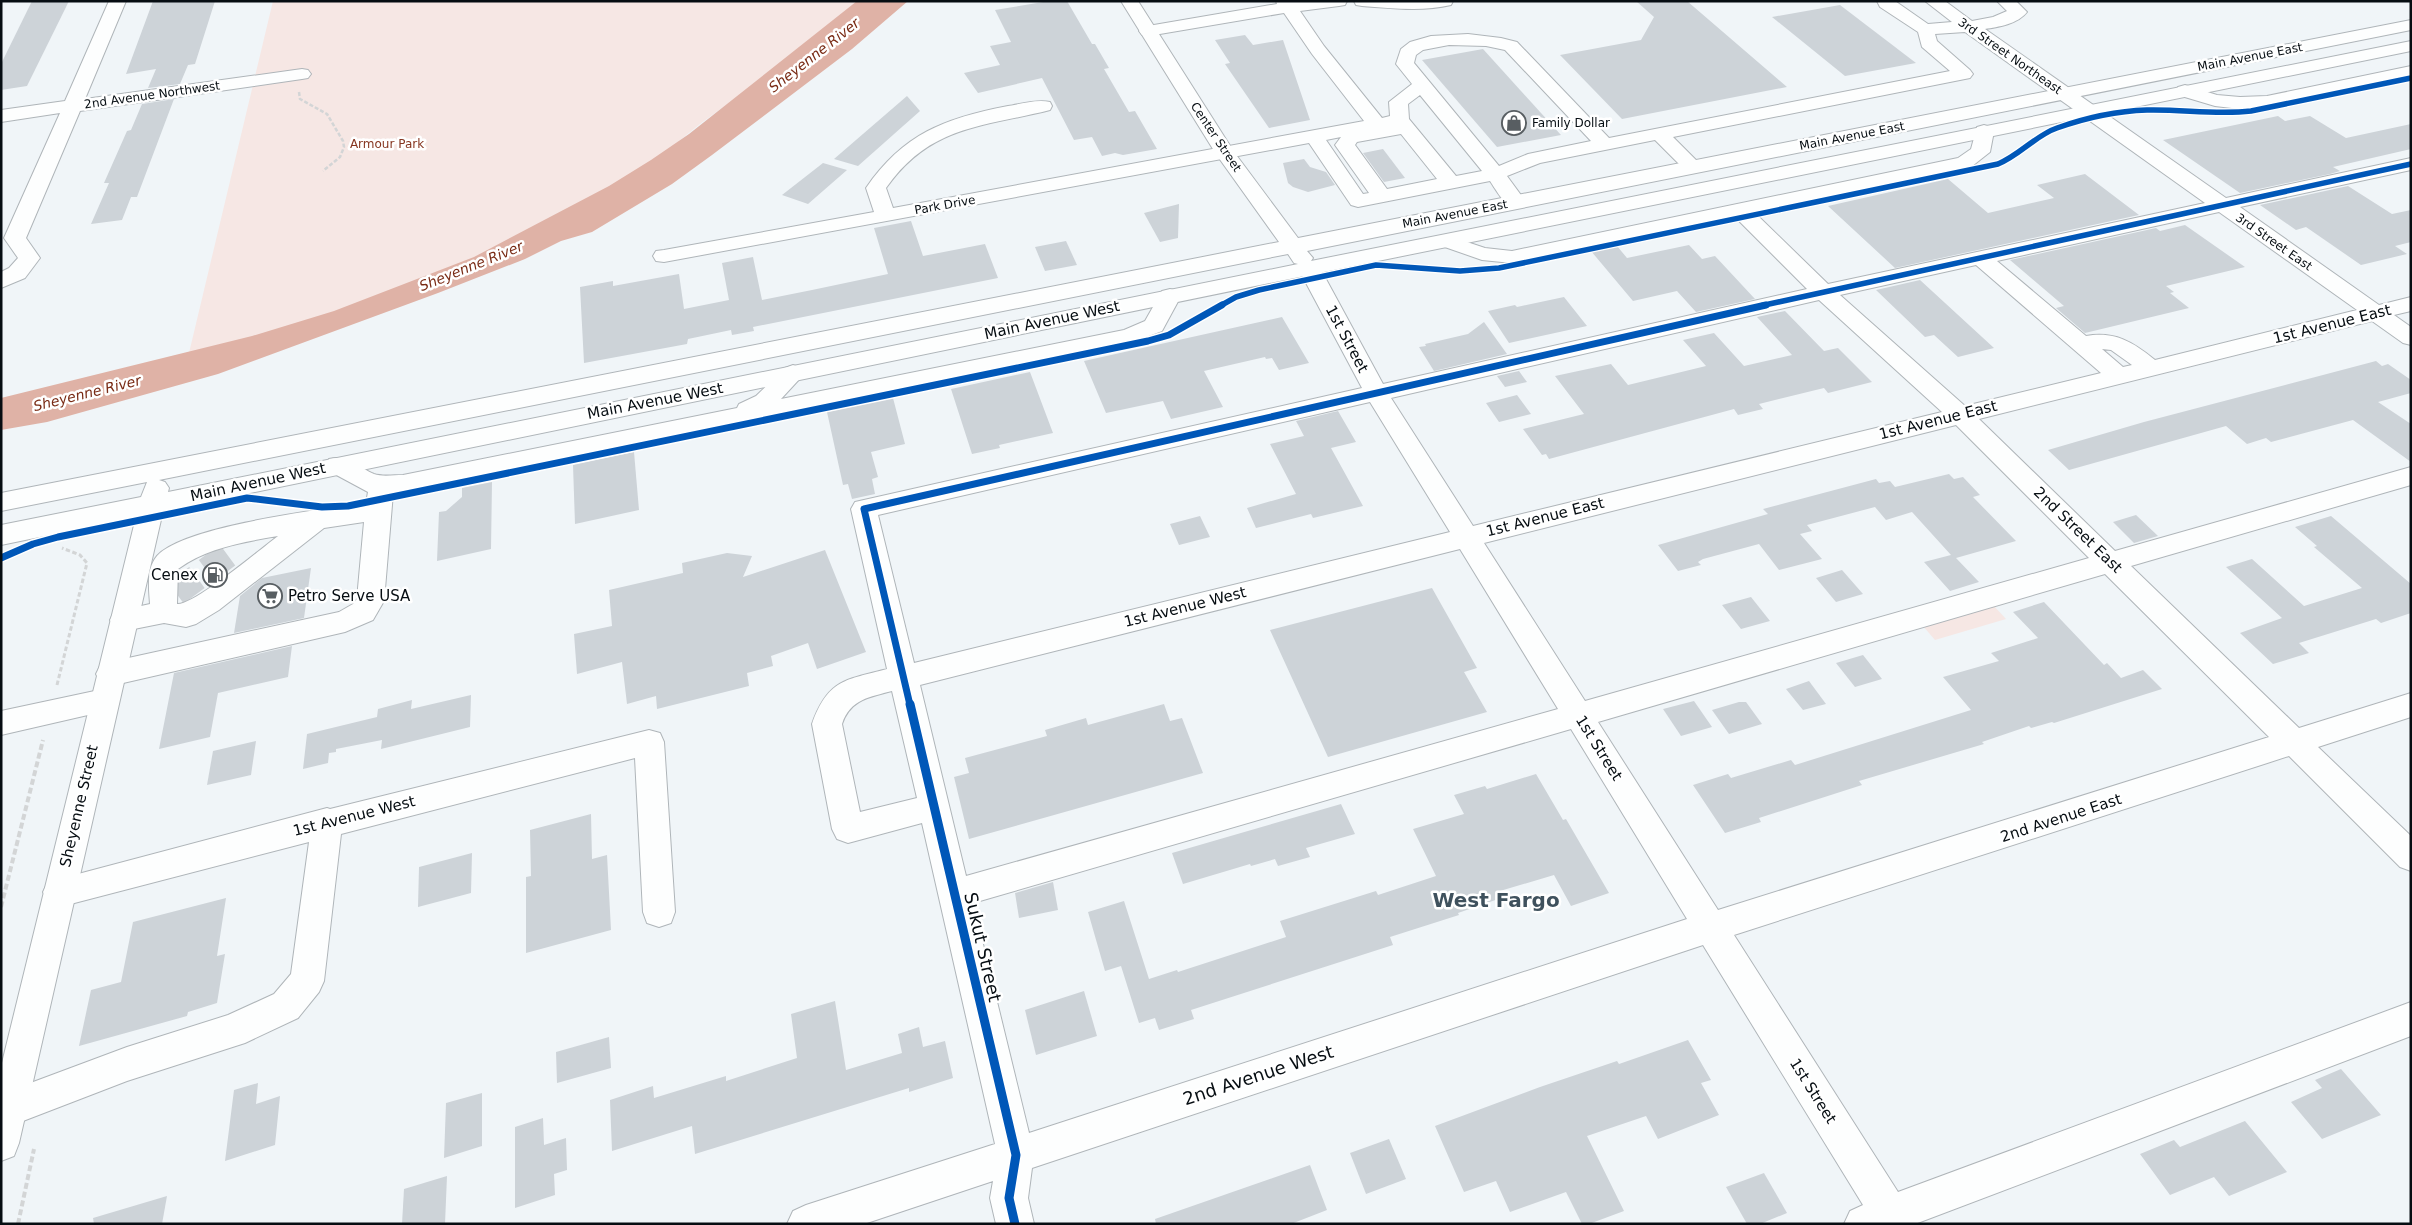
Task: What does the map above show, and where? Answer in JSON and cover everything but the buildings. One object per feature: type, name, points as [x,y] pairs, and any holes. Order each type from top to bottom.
[{"type":"street","points":[[9,277],[29,258],[21,249],[8,244],[73,106],[118,1]]},
{"type":"street","name":"Center Street","points":[[1129,1],[1226,154],[1301,257]]},
{"type":"street","points":[[1148,31],[1286,4],[1339,1]]},
{"type":"street","points":[[1362,1],[1388,4],[1445,1]]},
{"type":"street","points":[[1886,1],[1886,3],[1909,20],[1926,28],[1967,25],[2011,17],[2018,12],[2005,1]]},
{"type":"street","name":"3rd Street Northeast","points":[[1933,1],[2087,111]]},
{"type":"street","points":[[1286,4],[1318,50],[1377,124]]},
{"type":"street","name":"Main Avenue East","points":[[1301,257],[1516,202],[2411,25]]},
{"type":"street","points":[[1402,123],[1377,124],[1326,159],[1340,185],[1352,192],[1358,200],[1495,174],[1536,158],[1964,74],[1928,43],[1926,28]]},
{"type":"street","points":[[1516,202],[1405,64],[1404,58],[1407,52],[1415,47],[1451,39],[1492,40],[1511,46],[1604,144]]},
{"type":"street","name":"Main Avenue East","points":[[1301,257],[1446,241],[2087,111],[2410,48]]},
{"type":"street","points":[[2185,92],[2215,100],[2240,103],[2267,102],[2411,71]]},
{"type":"street","name":"2nd Avenue Northwest","points":[[1,116],[302,74]]},
{"type":"street","points":[[1422,85],[1398,102],[1402,123],[1451,183]]},
{"type":"street","points":[[886,216],[876,188],[884,174],[914,147],[962,122],[998,112],[1043,106]]},
{"type":"street","name":"3rd Street East","points":[[2087,111],[2411,338]]},
{"type":"street","points":[[1382,196],[1345,145],[1350,138],[1402,123]]},
{"type":"street","points":[[1446,241],[1482,254],[1512,257],[1964,163],[1980,152],[1984,132]]},
{"type":"street","points":[[1658,134],[1693,167]]},
{"type":"street","name":"Park Drive","points":[[664,256],[1274,145],[1308,148],[1326,159]]},
{"type":"street","points":[[1377,394],[1823,292],[2411,164]]},
{"type":"street","name":"2nd Street East","points":[[1739,209],[1823,292],[1959,414],[2411,857]]},
{"type":"street","name":"Main Avenue West","points":[[1,535],[1170,296],[1301,257]]},
{"type":"street","name":"Main Avenue West","points":[[1,502],[160,470],[1301,257]]},
{"type":"street","name":"1st Street","points":[[1301,257],[1377,394],[1712,929],[1883,1220]]},
{"type":"street","points":[[1981,258],[2119,376]]},
{"type":"street","points":[[315,521],[209,602],[186,616],[168,602],[164,570],[176,555],[192,546],[259,530],[315,521],[380,497],[403,484],[1130,336],[1154,326],[1170,296]]},
{"type":"street","name":"1st Avenue East","points":[[1466,537],[2411,304]]},
{"type":"street","points":[[2081,344],[2110,340],[2124,347],[2150,368]]},
{"type":"street","points":[[737,416],[764,402],[793,373]]},
{"type":"street","name":"Sukut Street","points":[[1015,1224],[1009,1198],[1016,1155],[864,509],[1377,394]]},
{"type":"street","points":[[1,723],[107,688],[345,621],[363,612],[370,601],[380,497],[372,484],[338,465]]},
{"type":"street","name":"Sheyenne Street","points":[[1,1143],[160,470]]},
{"type":"street","points":[[955,894],[2411,476]]},
{"type":"street","points":[[232,551],[259,530]]},
{"type":"street","name":"1st Avenue West","points":[[934,807],[848,829],[828,724],[832,708],[840,697],[851,690],[1466,537]]},
{"type":"street","points":[[124,620],[168,602]]},
{"type":"street","name":"2nd Avenue East","points":[[1712,929],[2411,705]]},
{"type":"street","name":"1st Avenue West","points":[[59,892],[327,822],[649,742],[660,912]]},
{"type":"street","points":[[10,1108],[127,1064],[233,1031],[286,1006],[307,981],[327,822]]},
{"type":"street","name":"2nd Avenue West","points":[[806,1224],[1652,946],[1712,929]]},
{"type":"street","points":[[1883,1220],[2411,1019]]},
{"type":"path","points":[[302,74],[300,99],[329,116],[341,136],[344,148],[337,163],[324,170]]},
{"type":"green space","name":"Armour Park","points":[[273,1],[868,1],[700,124],[652,163],[476,263],[278,331],[189,353]]},
{"type":"green space","points":[[1993,605],[2006,619],[1935,640],[1923,626]]},
{"type":"water","name":"Sheyenne River","points":[[857,1],[908,1],[852,49],[712,155],[672,184],[592,232],[561,241],[525,259],[438,293],[218,374],[47,422],[1,430],[1,398],[252,336],[334,311],[474,257],[609,186],[651,160],[689,134]]},
{"type":"tunnel","points":[[176,593],[233,551]]},
{"type":"cycle path","points":[[1,558],[33,544],[58,537],[247,498],[322,507],[348,506],[1148,341],[1169,335],[1236,297],[1259,290],[1376,265],[1460,271],[1499,268],[1998,164],[2019,154],[2054,129],[2115,114],[2137,110],[2225,113],[2251,111],[2411,78]]},
{"type":"cycle path","points":[[1015,1224],[1009,1198],[1016,1155],[864,509],[1823,292],[2411,164]]},
{"type":"place","name":"Family Dollar","points":[[1514,123]]},
{"type":"place","name":"Cenex","points":[[215,575]]},
{"type":"place","name":"Petro Serve USA","points":[[270,596]]},
{"type":"district","name":"West Fargo","points":[[1496,900]]}]
